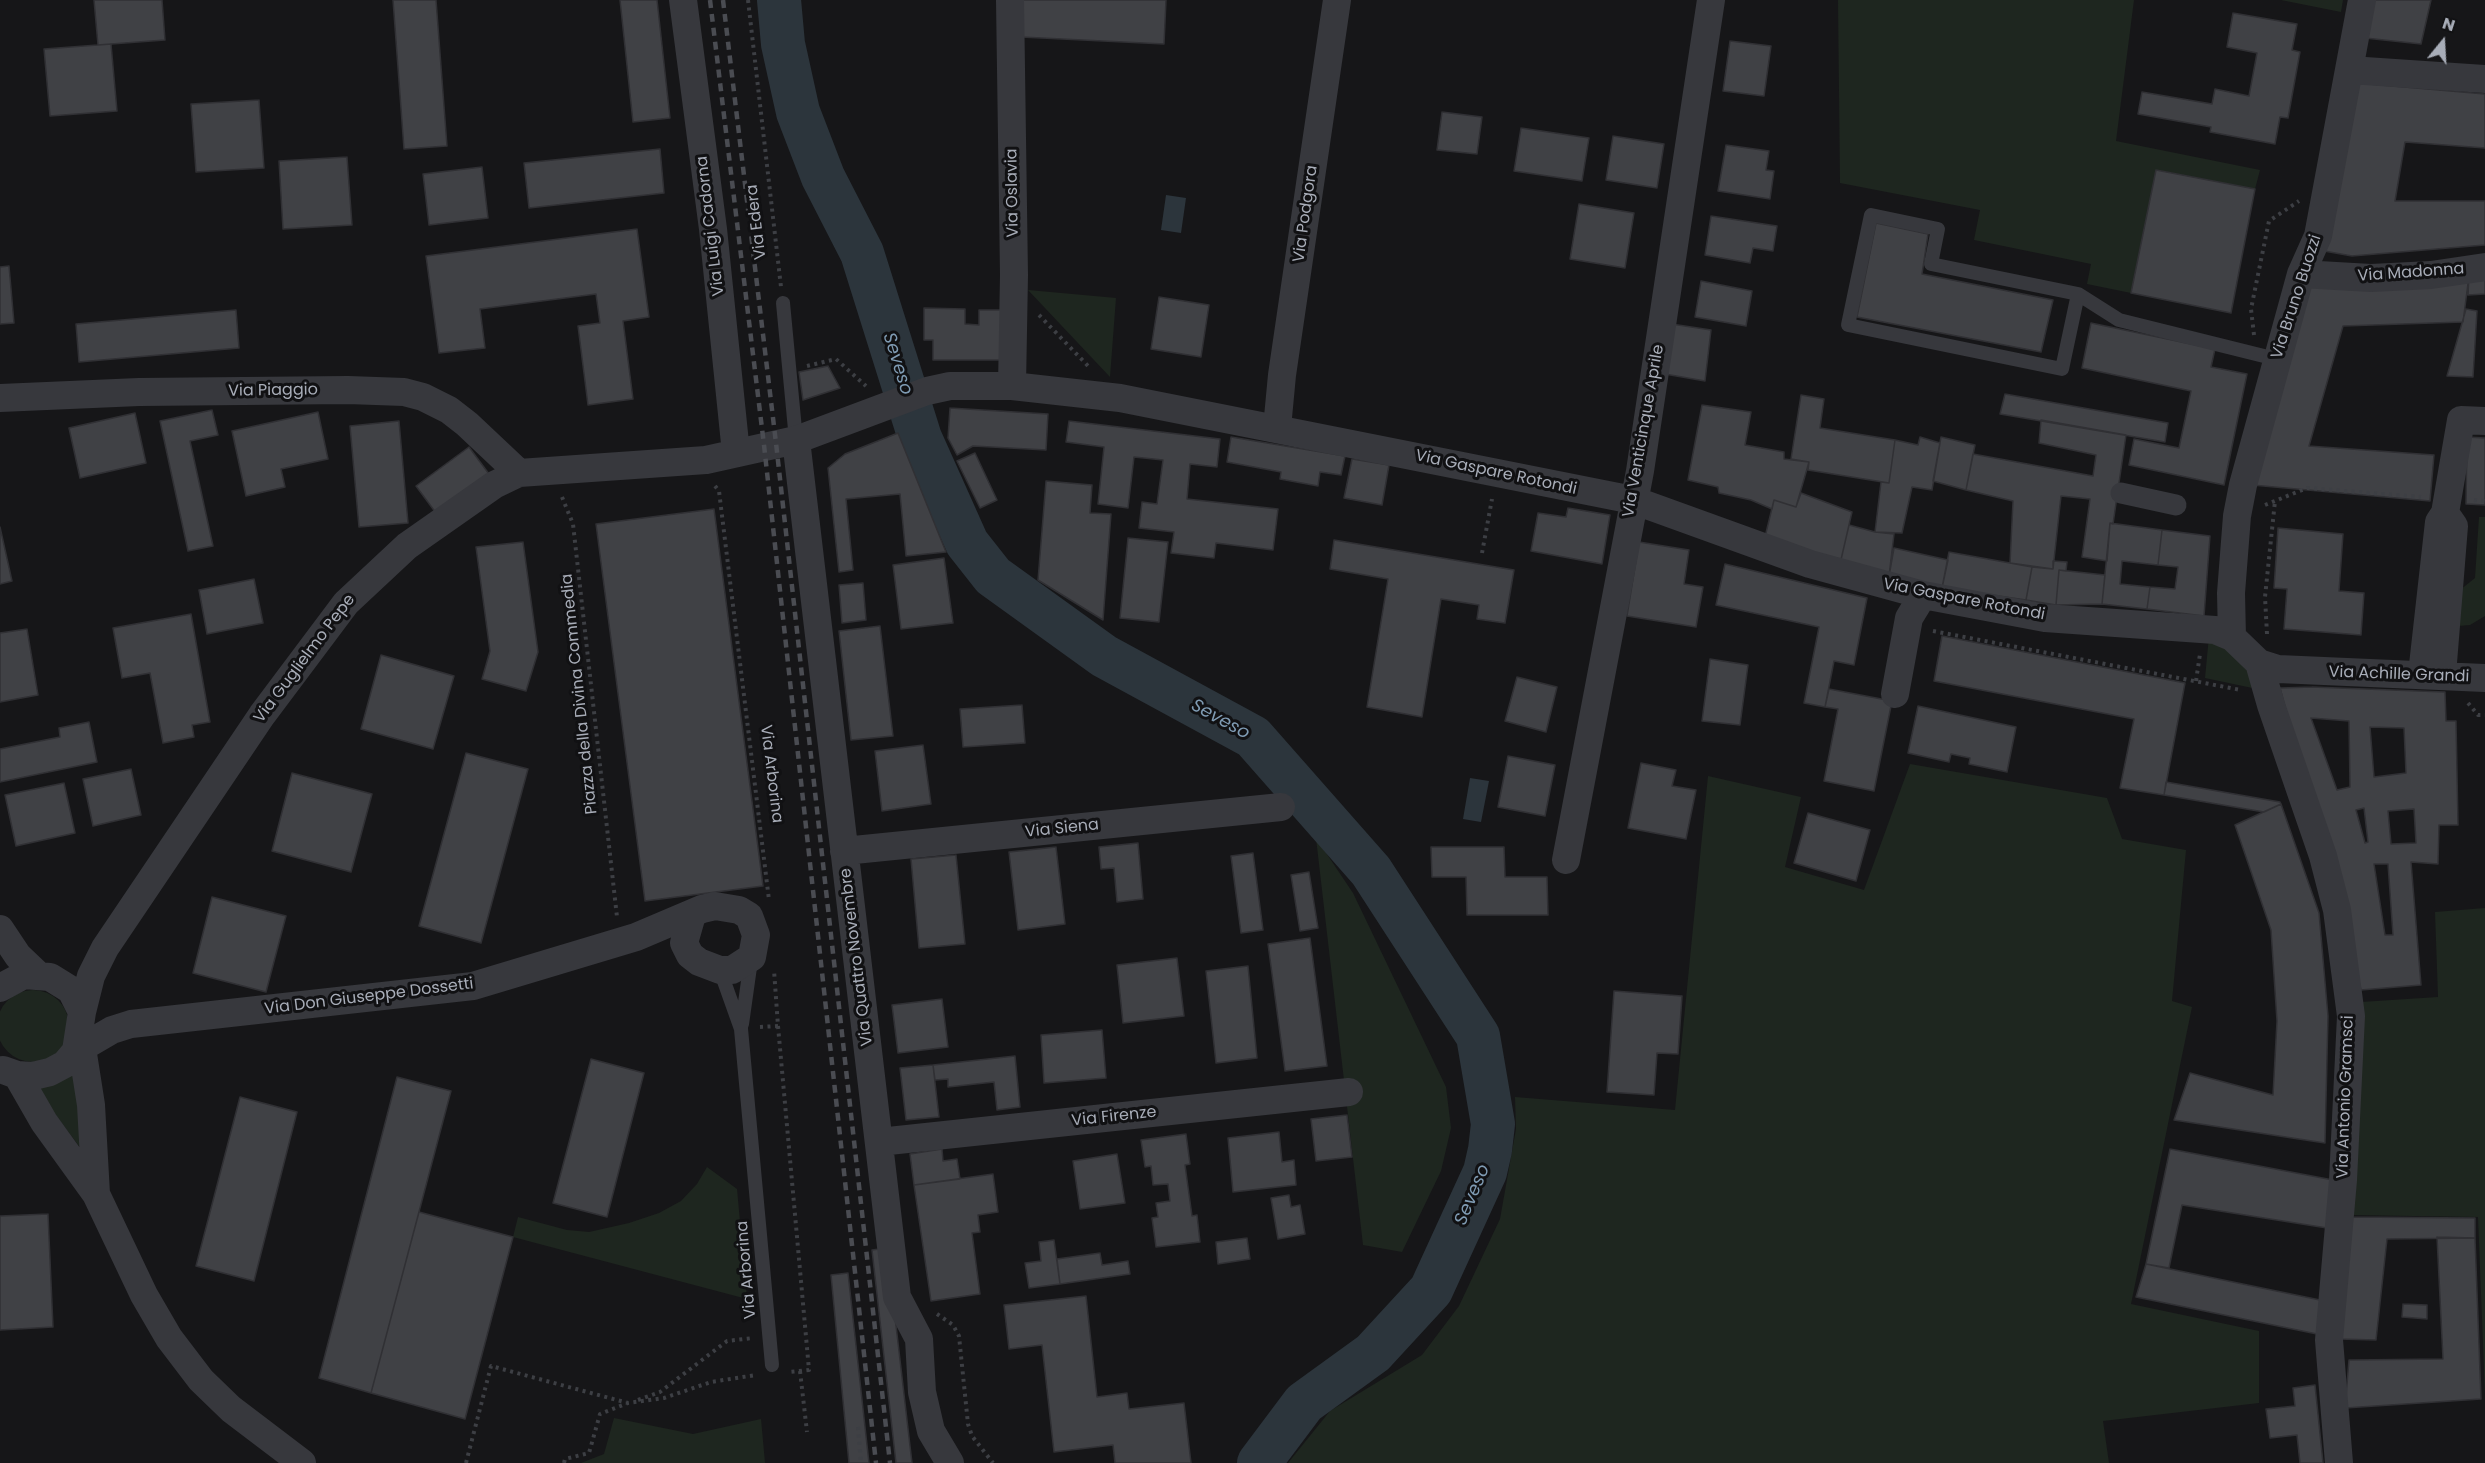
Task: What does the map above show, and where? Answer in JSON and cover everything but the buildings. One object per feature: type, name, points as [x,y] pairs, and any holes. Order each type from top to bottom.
[{"type":"street","name":"Via Luigi Cadorna","points":[[683,0],[713,229],[736,453]]},
{"type":"street","name":"Via Oslavia","points":[[1010,0],[1014,275],[1012,386]]},
{"type":"street","name":"Via Podgora","points":[[1277,429],[1282,375],[1337,0]]},
{"type":"street","name":"Via Venticinque Aprile","points":[[1566,860],[1633,500],[1711,0]]},
{"type":"street","name":"Via Bruno Buozzi","points":[[2232,637],[2231,593],[2237,516],[2243,485],[2301,274],[2318,236],[2362,0]]},
{"type":"street","points":[[2350,69],[2485,80]]},
{"type":"street","name":"Via Madonna","points":[[2301,274],[2371,278],[2485,267]]},
{"type":"street","name":"Via Gaspare Rotondi","points":[[796,440],[886,405],[950,386],[1012,386],[1120,398],[1633,500],[1810,564],[1923,595],[2045,618],[2215,630],[2232,637]]},
{"type":"street","name":"Via Piaggio","points":[[0,398],[139,392],[348,390],[404,392],[423,397],[449,410],[519,473]]},
{"type":"street","points":[[2432,675],[2454,526],[2438,505],[2461,420],[2485,421]]},
{"type":"street","name":"Via Guglielmo Pepe","points":[[77,1012],[105,948],[262,715],[345,603],[407,546],[494,484],[519,473],[677,462],[736,453],[796,440]]},
{"type":"street","name":"Via Quattro Novembre","points":[[796,440],[897,1297],[919,1339],[922,1392],[931,1431],[950,1463]]},
{"type":"street","points":[[2121,493],[2176,505]]},
{"type":"street","points":[[1895,694],[1910,618],[1923,595]]},
{"type":"street","points":[[2232,637],[2265,653]]},
{"type":"street","name":"Via Achille Grandi","points":[[2265,653],[2278,669],[2485,678]]},
{"type":"street","name":"Via Antonio Gramsci","points":[[2265,653],[2261,698],[2305,796],[2329,878],[2337,910],[2351,1016],[2343,1180],[2329,1340],[2339,1463]]},
{"type":"street","name":"Via Siena","points":[[844,851],[1281,807]]},
{"type":"street","points":[[727,907],[749,916],[763,963],[732,970],[720,970],[699,962],[685,948],[686,930],[692,915],[702,909],[727,907]]},
{"type":"street","name":"Via Don Giuseppe Dossetti","points":[[77,1012],[131,1024],[473,986],[627,928],[692,915]]},
{"type":"street","name":"Via Don Giuseppe Dossetti","points":[[627,928],[685,948]]},
{"type":"street","points":[[0,930],[18,956],[77,1012],[96,1194]]},
{"type":"street","name":"Via Guglielmo Pepe","points":[[77,1012],[69,971],[105,948]]},
{"type":"street","points":[[0,988],[24,975],[77,1012],[113,1014],[131,1024]]},
{"type":"street","points":[[8,1071],[33,1076],[50,1072],[65,1064],[77,1012]]},
{"type":"street","points":[[8,1071],[96,1194],[144,1295],[169,1338],[201,1380],[231,1409],[302,1463]]},
{"type":"street","name":"Via Firenze","points":[[879,1142],[1349,1092]]},
{"type":"lane","points":[[2078,294],[2062,369],[1848,325],[1871,215],[1938,229],[1931,264],[2078,294],[2119,320],[2276,359]]},
{"type":"lane","points":[[783,303],[796,440]]},
{"type":"lane","name":"Via Arborina","points":[[741,1029],[763,963]]},
{"type":"lane","name":"Via Arborina","points":[[720,970],[741,1029],[772,1371]]},
{"type":"path","name":"Via Edera","points":[[748,0],[783,303]]},
{"type":"path","points":[[1036,311],[1120,398]]},
{"type":"path","points":[[788,371],[836,359],[886,405]]},
{"type":"path","name":"Piazza della Divina Commedia","points":[[556,470],[559,489],[573,524],[627,928]]},
{"type":"path","name":"Via Arborina","points":[[713,482],[719,491],[770,911]]},
{"type":"path","points":[[2302,489],[2438,505]]},
{"type":"path","points":[[1482,553],[1492,497]]},
{"type":"path","points":[[2265,653],[2265,597],[2275,501]]},
{"type":"path","points":[[1936,632],[2186,679],[2261,698]]},
{"type":"path","points":[[466,1463],[491,1366],[628,1403],[664,1398],[711,1382],[772,1371],[809,1370],[778,1026],[763,963]]},
{"type":"path","points":[[741,1029],[778,1026]]},
{"type":"path","points":[[564,1463],[565,1459],[589,1453],[600,1414],[660,1392],[727,1341],[751,1338]]},
{"type":"path","points":[[800,1371],[807,1432]]},
{"type":"path","points":[[858,1427],[861,1463]]},
{"type":"shaded area","points":[[1838,0],[2134,0],[2116,141],[2260,170],[2255,189],[2157,170],[2131,293],[2087,284],[2091,264],[1974,240],[1980,210],[1840,183]]},
{"type":"shaded area","points":[[2281,0],[2343,0],[2341,12]]},
{"type":"shaded area","points":[[1166,195],[1186,198],[1181,233],[1161,230]]},
{"type":"shaded area","points":[[1028,290],[1116,298],[1110,377]]},
{"type":"shaded area","points":[[2479,517],[2485,517],[2485,616],[2470,625],[2458,626],[2460,590],[2475,578]]},
{"type":"shaded area","points":[[2209,636],[2243,663],[2257,689],[2205,678]]},
{"type":"shaded area","points":[[1910,764],[2107,798],[2122,839],[2186,850],[2172,1001],[2192,1007],[2131,1304],[2259,1331],[2259,1403],[2103,1421],[2109,1463],[1288,1463],[1330,1411],[1422,1355],[1459,1306],[1500,1219],[1516,1129],[1515,1097],[1675,1110],[1708,776],[1801,797],[1785,867],[1864,890]]},
{"type":"shaded area","points":[[1470,778],[1489,781],[1481,822],[1463,819]]},
{"type":"shaded area","points":[[1316,838],[1353,893],[1446,1087],[1451,1128],[1441,1171],[1402,1252],[1363,1245]]},
{"type":"shaded area","points":[[2485,908],[2485,1395],[2478,1217],[2347,1215],[2361,1002],[2438,997],[2435,912]]},
{"type":"shaded area","points":[[33,990],[53,996],[63,1006],[69,1026],[63,1046],[53,1056],[33,1062],[13,1056],[3,1046],[-3,1026],[3,1006],[13,996]]},
{"type":"shaded area","points":[[78,1073],[85,1154],[36,1089]]},
{"type":"shaded area","points":[[707,1167],[737,1189],[747,1299],[513,1237],[518,1217],[567,1230],[589,1232],[659,1213],[681,1201],[697,1184]]},
{"type":"shaded area","points":[[614,1418],[693,1434],[761,1419],[765,1463],[581,1463],[604,1454]]},
{"type":"waterway","name":"Seveso","points":[[779,0],[783,44],[798,112],[823,177],[862,253],[920,438],[967,543],[993,576],[1104,656],[1253,737],[1371,871],[1478,1036],[1493,1124],[1490,1150],[1485,1172],[1431,1290],[1373,1353],[1304,1403],[1259,1463]]},
{"type":"railway","points":[[710,0],[764,445],[876,1463]]},
{"type":"railway","points":[[723,0],[776,443],[890,1463]]}]
